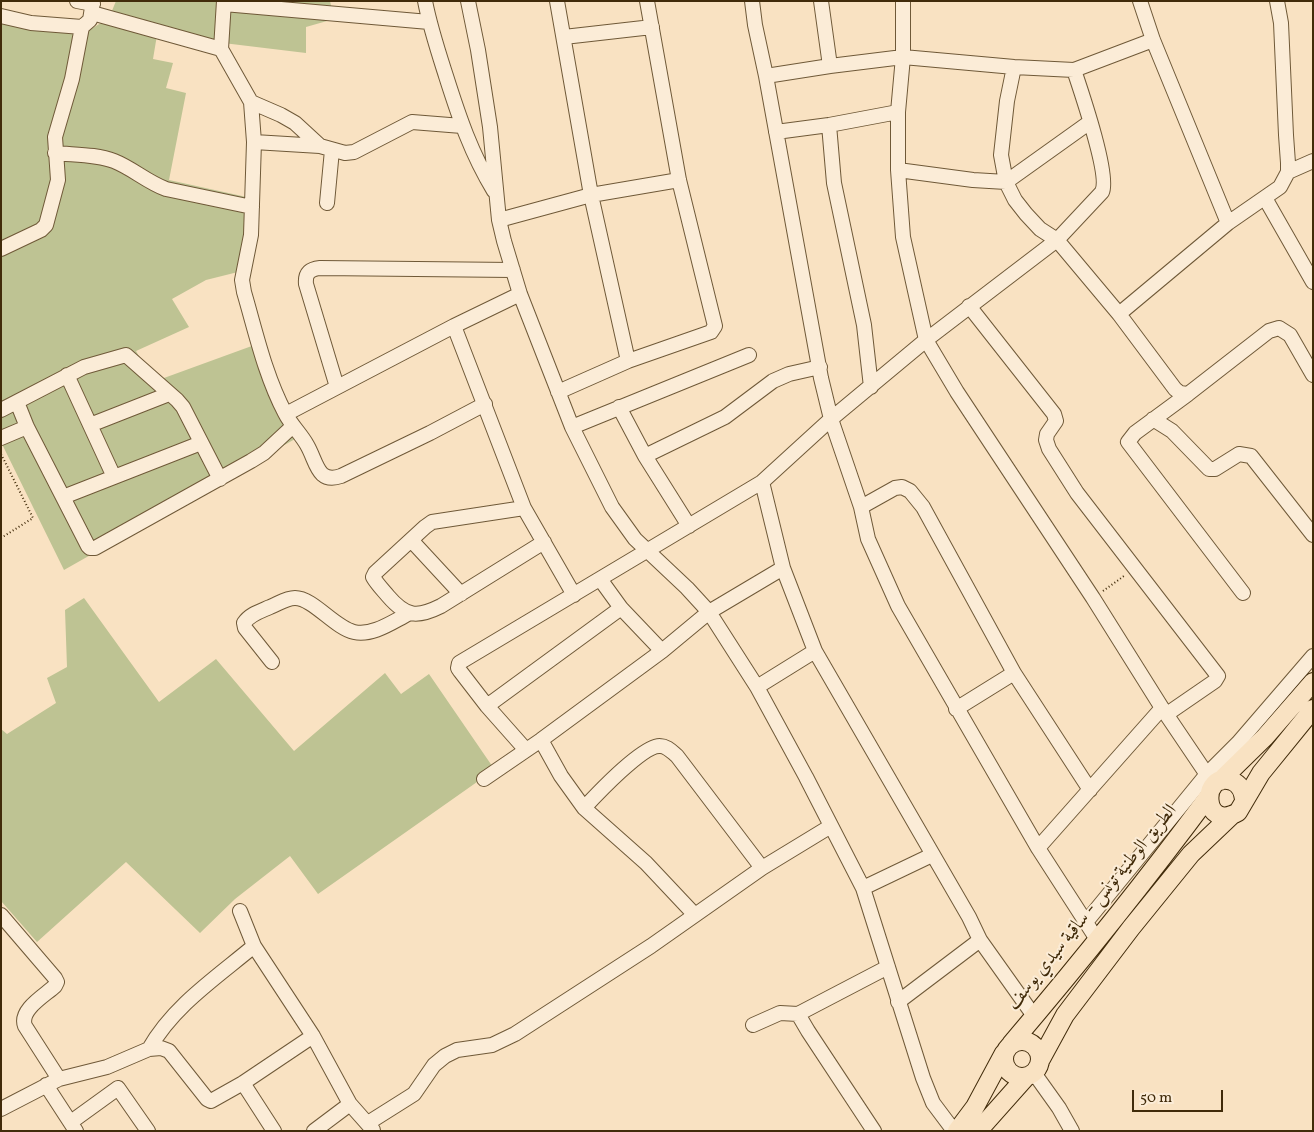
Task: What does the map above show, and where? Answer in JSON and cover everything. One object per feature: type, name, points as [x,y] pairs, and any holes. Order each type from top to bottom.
[{"type":"main road","name":"الطريق الوطنية تونس - ساقية سيدي يوسف","points":[[955,1131],[978,1102],[1007,1048],[1098,941],[1154,871],[1213,784],[1265,737],[1313,682]]},
{"type":"main road","points":[[978,1131],[1033,1070],[1065,1015],[1131,928],[1191,854],[1242,806],[1244,799],[1261,773],[1313,709]]},
{"type":"main road","points":[[1232,815],[1218,814],[1212,810],[1209,804],[1213,784],[1227,780],[1234,782],[1240,786],[1244,799]]},
{"type":"main road","points":[[1018,1041],[1034,1044],[1039,1051],[1033,1070],[1018,1077],[1011,1074],[1003,1061],[1007,1048],[1018,1041]]},
{"type":"street","points":[[77,1],[221,49]]},
{"type":"street","points":[[425,1],[429,22],[462,126],[480,167],[497,196]]},
{"type":"street","points":[[468,1],[490,126],[499,220],[520,294],[572,427],[612,508],[624,526],[709,612],[757,687],[863,888],[898,1002],[928,1090],[933,1103],[955,1131]]},
{"type":"street","points":[[557,1],[591,195],[628,362]]},
{"type":"street","points":[[558,392],[628,362],[711,332],[715,326],[678,180],[647,1]]},
{"type":"street","points":[[752,1],[821,378],[831,419],[860,507],[868,540],[898,606],[956,709],[1038,848],[1098,941]]},
{"type":"street","points":[[821,1],[830,66]]},
{"type":"street","points":[[903,1],[903,58],[898,112],[898,170],[903,237],[926,340],[957,392],[1213,784]]},
{"type":"street","points":[[1140,1],[1153,40],[1228,223]]},
{"type":"street","points":[[1119,314],[1228,223],[1280,187],[1288,172],[1281,23],[1277,1]]},
{"type":"street","points":[[429,22],[322,6],[224,3],[221,49],[250,102],[254,142],[251,235],[242,280],[265,364],[275,392],[289,420],[307,445],[325,478],[332,479],[430,433],[485,404]]},
{"type":"street","points":[[1,16],[30,23],[82,26],[90,20],[93,6]]},
{"type":"street","points":[[1,249],[41,230],[46,225],[58,180],[55,137],[74,70],[82,26]]},
{"type":"street","points":[[564,37],[652,27]]},
{"type":"street","points":[[766,76],[830,66],[903,58],[1074,70],[1153,40]]},
{"type":"street","points":[[1014,67],[1007,100],[1001,155],[1006,182],[1015,200],[1040,229],[1057,240],[1119,314],[1175,389],[1180,393],[1188,394]]},
{"type":"street","points":[[526,750],[487,706],[460,671],[458,668],[459,663],[648,552],[762,482],[831,419],[926,340],[1057,240],[1104,188],[1102,168],[1074,70]]},
{"type":"street","points":[[250,102],[295,123],[326,148]]},
{"type":"street","points":[[776,132],[898,112]]},
{"type":"street","points":[[254,142],[354,152],[412,122],[462,126]]},
{"type":"street","points":[[898,170],[973,180],[1006,182],[1090,122]]},
{"type":"street","points":[[829,124],[834,184],[864,325],[871,387]]},
{"type":"street","points":[[326,148],[327,203]]},
{"type":"street","points":[[55,153],[115,161],[166,189],[252,207]]},
{"type":"street","points":[[1288,172],[1313,161]]},
{"type":"street","points":[[499,220],[591,195],[678,180]]},
{"type":"street","points":[[1265,198],[1313,282]]},
{"type":"street","points":[[337,387],[306,284],[308,272],[313,268],[512,270]]},
{"type":"street","points":[[17,402],[27,427],[62,497],[90,548],[95,548],[264,453],[289,420],[337,387],[520,294]]},
{"type":"street","points":[[969,306],[1054,414],[1056,421],[1047,434],[1046,440],[1049,449],[1077,492],[1218,676],[1215,681],[1165,711],[1038,848]]},
{"type":"street","points":[[454,326],[524,508],[574,595]]},
{"type":"street","points":[[1243,593],[1128,442],[1135,433],[1269,331],[1279,328],[1290,335],[1313,375]]},
{"type":"street","points":[[1,410],[67,375],[126,355],[183,407],[220,479]]},
{"type":"street","points":[[572,427],[749,355]]},
{"type":"street","points":[[645,456],[725,417],[773,381],[790,374],[820,367]]},
{"type":"street","points":[[67,375],[114,477]]},
{"type":"street","points":[[90,425],[169,394]]},
{"type":"street","points":[[619,407],[645,456],[689,526]]},
{"type":"street","points":[[1153,419],[1172,431],[1209,469],[1215,469],[1239,454],[1251,456],[1313,535]]},
{"type":"street","points":[[1,438],[27,427]]},
{"type":"street","points":[[62,497],[201,442]]},
{"type":"street","points":[[762,482],[783,568],[815,651],[969,917],[980,940],[1034,1016]]},
{"type":"street","points":[[860,507],[895,488],[902,487],[910,491],[922,508],[1014,673],[1090,790]]},
{"type":"street","points":[[408,614],[393,602],[373,577],[411,540],[432,522],[524,508]]},
{"type":"street","points":[[411,540],[461,594]]},
{"type":"street","points":[[272,662],[245,628],[244,623],[253,615],[289,599],[305,600],[345,628],[354,632],[375,630],[408,614],[429,612],[544,542]]},
{"type":"street","points":[[484,779],[541,740],[662,651],[709,612],[783,568]]},
{"type":"street","points":[[600,579],[621,608],[662,651]]},
{"type":"street","points":[[487,706],[621,608]]},
{"type":"street","points":[[757,687],[815,651]]},
{"type":"street","points":[[1086,922],[1213,784],[1238,742],[1313,656]]},
{"type":"street","points":[[956,709],[1014,673]]},
{"type":"street","points":[[541,740],[561,776],[584,808],[646,863],[694,914]]},
{"type":"street","points":[[584,808],[626,766],[651,748],[661,746],[669,748],[762,868]]},
{"type":"street","points":[[240,911],[254,946],[327,1058],[350,1104],[371,1127],[414,1094],[434,1065],[445,1056],[457,1050],[492,1045],[502,1041],[630,960],[762,868],[831,826]]},
{"type":"street","points":[[863,888],[932,855]]},
{"type":"street","points":[[2,917],[57,982],[29,1009],[24,1015],[23,1020],[24,1026],[74,1126],[118,1088]]},
{"type":"street","points":[[898,1002],[980,940]]},
{"type":"street","points":[[149,1049],[157,1034],[183,1006],[254,946]]},
{"type":"street","points":[[753,1025],[780,1013],[798,1014],[888,967]]},
{"type":"street","points":[[798,1014],[874,1131]]},
{"type":"street","points":[[1,1109],[52,1082],[107,1067],[149,1049],[161,1048],[169,1052],[211,1102],[313,1036]]},
{"type":"street","points":[[107,1067],[118,1088],[148,1131]]},
{"type":"street","points":[[1033,1070],[1072,1131]]},
{"type":"street","points":[[243,1083],[274,1131]]},
{"type":"street","points":[[314,1131],[331,1126],[350,1104]]},
{"type":"path","points":[[1,454],[33,518],[1,538]]},
{"type":"path","points":[[1093,598],[1136,568]]},
{"type":"green space","points":[[116,1],[330,1],[334,19],[306,27],[306,53],[157,35],[153,59],[173,63],[166,88],[186,93],[169,180],[251,198],[238,272],[206,280],[172,299],[189,327],[136,351],[153,382],[260,343],[295,439],[64,570],[1,442],[1,16],[91,29],[109,18]]},
{"type":"green space","points":[[84,598],[159,702],[216,659],[294,751],[385,673],[401,694],[429,674],[499,776],[477,782],[318,894],[290,856],[235,899],[200,933],[126,862],[37,942],[1,901],[1,729],[7,734],[56,703],[47,678],[67,667],[65,610]]}]
